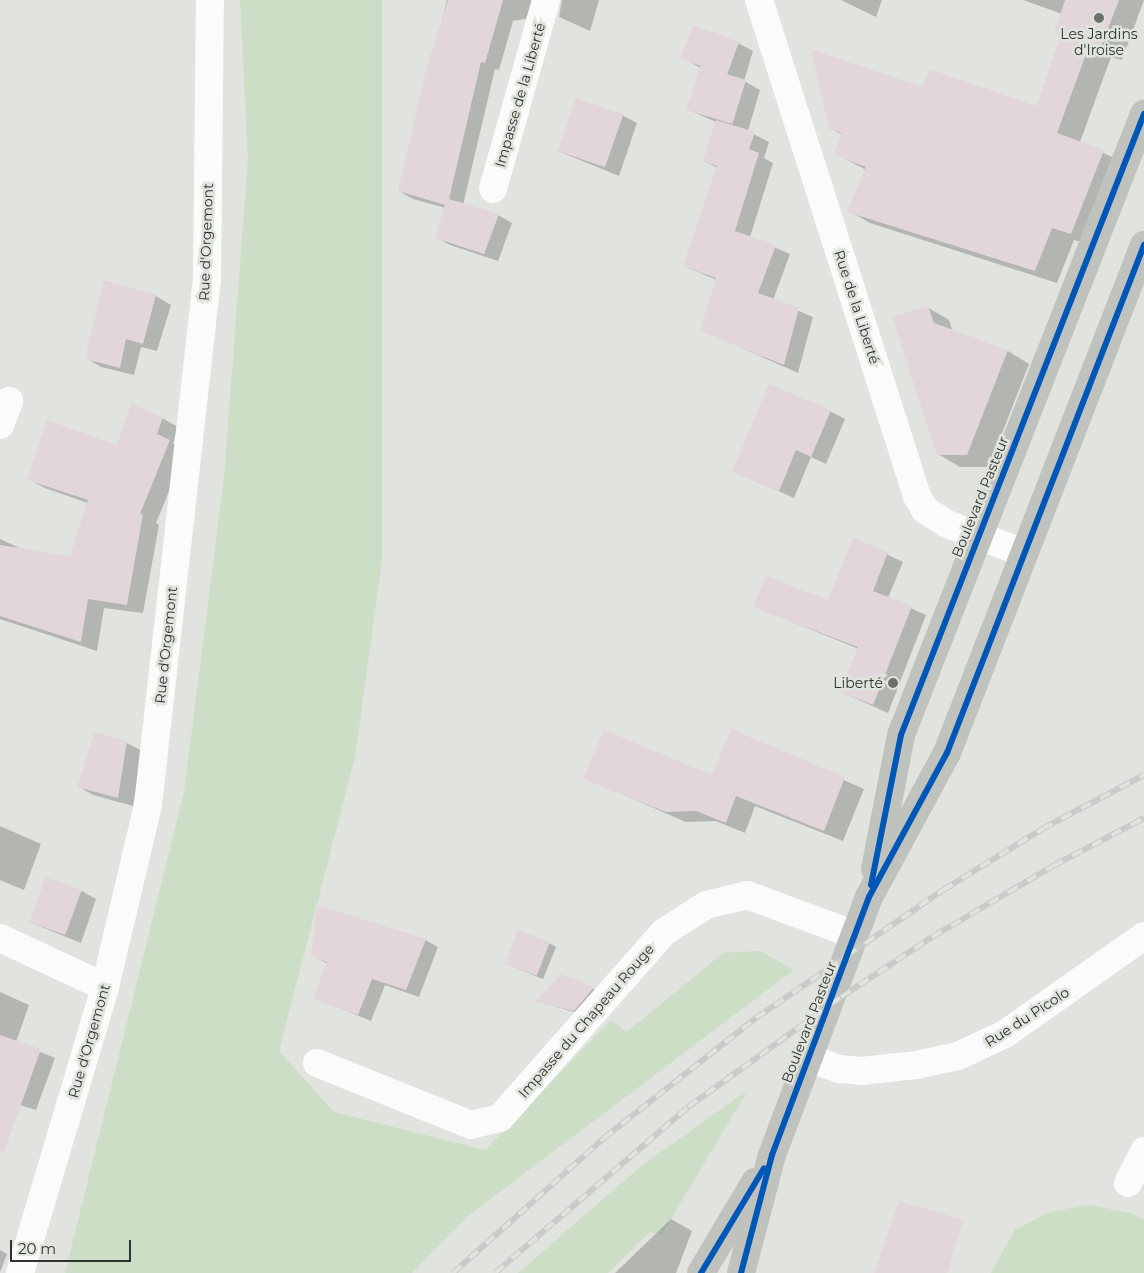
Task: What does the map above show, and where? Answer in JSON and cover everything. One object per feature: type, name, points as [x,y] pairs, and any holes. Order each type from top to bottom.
[{"type":"main road","name":"Boulevard Pasteur","points":[[869,897],[902,735],[1144,114]]},
{"type":"main road","name":"Boulevard Pasteur","points":[[741,1273],[772,1155],[869,897],[947,753],[1144,245]]},
{"type":"main road","name":"Boulevard Pasteur","points":[[701,1273],[772,1155]]},
{"type":"street","name":"Rue d'Orgemont","points":[[20,1273],[105,987],[148,805],[207,279],[210,0]]},
{"type":"street","name":"Impasse de la Liberté","points":[[493,189],[546,0]]},
{"type":"street","name":"Rue de la Liberté","points":[[758,0],[917,496],[925,510],[935,517],[978,536],[1024,552]]},
{"type":"street","name":"Impasse du Chapeau Rouge","points":[[317,1063],[471,1125],[500,1118],[664,932],[706,905],[746,895],[855,935]]},
{"type":"street","name":"Rue du Picolo","points":[[808,1058],[840,1069],[861,1071],[916,1065],[958,1056],[1005,1034],[1144,936]]},
{"type":"street","points":[[0,938],[105,987]]},
{"type":"street","points":[[1128,1183],[1144,1151]]},
{"type":"green space","points":[[240,0],[382,0],[382,560],[355,757],[279,1051],[334,1112],[485,1150],[611,1020],[627,1032],[723,953],[760,951],[794,970],[469,1215],[412,1273],[65,1273],[184,792],[224,478],[248,159]]},
{"type":"green space","points":[[748,1090],[662,1234],[650,1232],[608,1273],[518,1273],[640,1167]]},
{"type":"green space","points":[[1089,1205],[1131,1213],[1144,1220],[1144,1273],[991,1273],[1015,1230],[1049,1212]]},
{"type":"building","points":[[448,0],[503,0],[485,63],[481,62],[449,199],[499,214],[484,254],[435,238],[445,205],[398,191],[427,66]]},
{"type":"building","points":[[1065,0],[1119,0],[1100,49],[1089,46],[1057,133],[1104,150],[1071,234],[1052,228],[1035,271],[847,212],[866,167],[834,155],[841,133],[829,129],[811,49],[922,87],[929,69],[1037,106],[1060,36],[1054,33]]},
{"type":"building","points":[[693,25],[739,42],[727,76],[681,59]]},
{"type":"building","points":[[700,66],[746,80],[732,124],[687,110]]},
{"type":"building","points":[[576,98],[623,114],[605,167],[558,151]]},
{"type":"building","points":[[716,120],[755,132],[749,149],[759,153],[735,231],[776,245],[758,293],[799,308],[784,365],[700,331],[716,278],[683,266],[717,166],[703,161]]},
{"type":"building","points":[[104,280],[156,295],[143,344],[126,339],[120,368],[85,359]]},
{"type":"building","points":[[928,306],[934,323],[1008,350],[967,455],[937,455],[892,317]]},
{"type":"building","points":[[769,384],[831,410],[811,457],[796,450],[779,491],[732,471]]},
{"type":"building","points":[[131,404],[163,417],[157,434],[170,440],[140,514],[143,514],[127,605],[88,599],[81,642],[0,616],[0,545],[70,556],[88,500],[27,480],[47,420],[117,445]]},
{"type":"building","points":[[853,538],[888,552],[873,591],[912,606],[873,705],[840,692],[858,647],[753,607],[766,576],[828,600]]},
{"type":"building","points":[[731,729],[845,777],[824,831],[736,796],[726,823],[696,811],[666,812],[583,779],[604,730],[712,775]]},
{"type":"building","points":[[95,732],[127,741],[118,798],[77,787]]},
{"type":"building","points":[[46,877],[82,890],[65,935],[30,922]]},
{"type":"building","points":[[317,905],[426,939],[406,990],[372,979],[358,1015],[313,999],[327,962],[311,956]]},
{"type":"building","points":[[518,930],[550,942],[537,976],[505,964]]},
{"type":"building","points":[[561,974],[594,987],[574,1011],[535,1001]]},
{"type":"building","points":[[0,1035],[41,1049],[4,1152],[0,1151]]},
{"type":"building","points":[[899,1201],[964,1220],[947,1273],[874,1273]]},
{"type":"railway","points":[[453,1273],[604,1138],[756,1018],[943,890],[1042,829],[1144,775]]},
{"type":"railway","points":[[495,1273],[688,1107],[841,997],[932,937],[1053,866],[1144,818]]},
{"type":"cycle path","points":[[871,885],[901,735],[1144,114]]},
{"type":"cycle path","points":[[741,1273],[772,1155],[869,897],[947,753],[1144,245]]},
{"type":"cycle path","points":[[701,1273],[764,1168]]},
{"type":"place","name":"Les Jardins d'Iroise","points":[[1099,18]]},
{"type":"place","name":"Liberté","points":[[893,683]]}]
